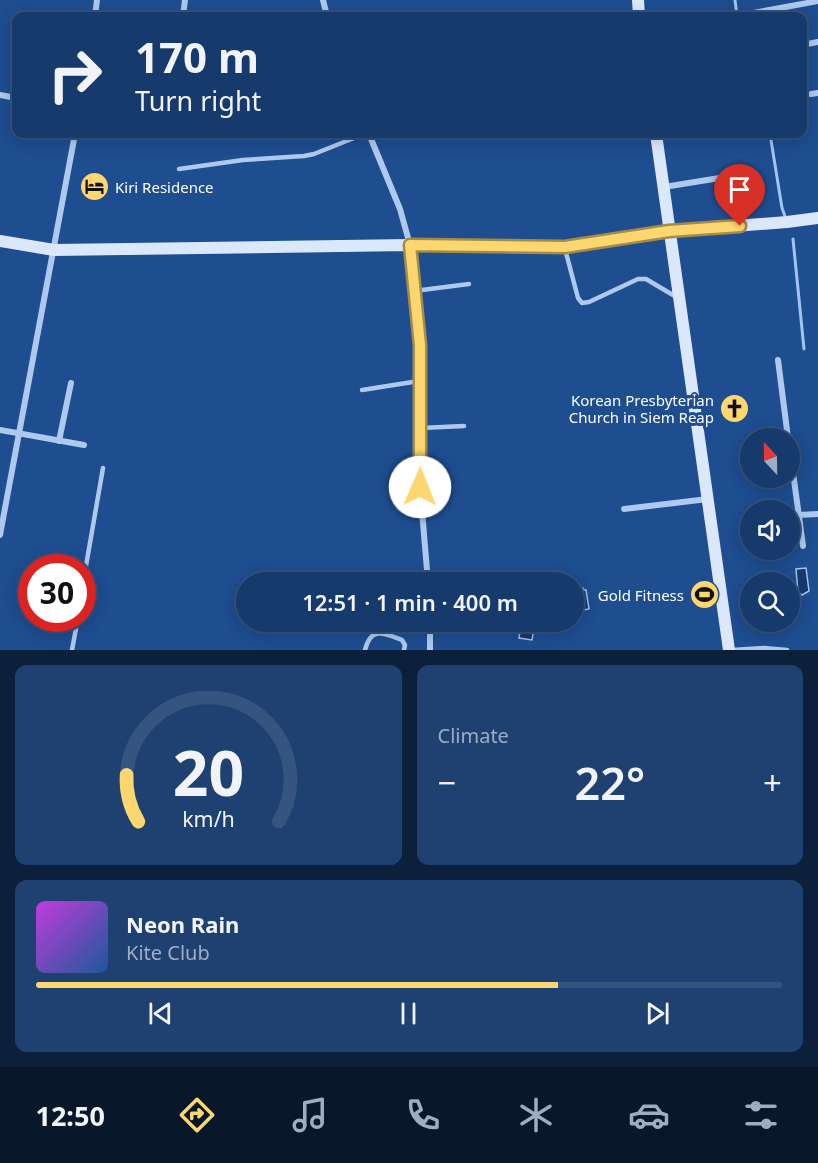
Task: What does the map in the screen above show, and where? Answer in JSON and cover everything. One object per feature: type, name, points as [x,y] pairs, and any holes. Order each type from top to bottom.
[{"type":"street","points":[[760,12],[818,2]]},
{"type":"street","points":[[0,535],[74,138]]},
{"type":"street","points":[[371,138],[400,209],[410,245],[420,345],[420,487],[427,572]]},
{"type":"street","points":[[657,138],[678,298],[731,650]]},
{"type":"street","points":[[664,187],[732,176],[736,178],[740,195]]},
{"type":"street","points":[[0,241],[54,250],[410,245],[565,247],[669,231],[818,218]]},
{"type":"street","points":[[778,360],[787,428]]},
{"type":"street","points":[[59,441],[71,383]]},
{"type":"street","points":[[0,430],[84,445]]},
{"type":"street","points":[[624,509],[708,499]]},
{"type":"street","points":[[800,515],[818,514]]},
{"type":"street","points":[[800,527],[803,546]]},
{"type":"street","points":[[430,632],[430,650]]},
{"type":"lane","points":[[179,169],[243,160],[304,156],[354,138]]},
{"type":"lane","points":[[565,247],[578,298],[582,303],[589,302],[638,279],[646,279],[678,298]]},
{"type":"lane","points":[[414,291],[469,284]]},
{"type":"lane","points":[[362,390],[419,381]]},
{"type":"lane","points":[[421,428],[464,426]]},
{"type":"lane","points":[[88,554],[104,468]]},
{"type":"lane","points":[[72,650],[75,632]]},
{"type":"lane","points":[[365,650],[368,640],[375,633],[383,632],[402,640],[405,645],[404,650]]},
{"type":"lane","points":[[731,650],[764,648],[787,650]]},
{"type":"water","points":[[806,568],[809,591],[802,595],[800,594],[800,572],[796,572],[796,569]]},
{"type":"water","points":[[584,590],[586,590],[589,609],[584,610]]},
{"type":"water","points":[[520,632],[533,632],[532,640],[519,638]]},
{"type":"waterway","points":[[735,0],[736,12]]},
{"type":"waterway","points":[[771,138],[782,208],[786,219]]},
{"type":"waterway","points":[[793,239],[804,349]]},
{"type":"place","name":"Kiri Residence","points":[[94,187]]},
{"type":"place","name":"Korean Presbyterian Church in Siem Reap","points":[[735,409]]},
{"type":"place","name":"Gold Fitness","points":[[705,595]]},
{"type":"route","points":[[420,487],[420,345],[410,245],[565,247],[669,231],[740,226]]}]
